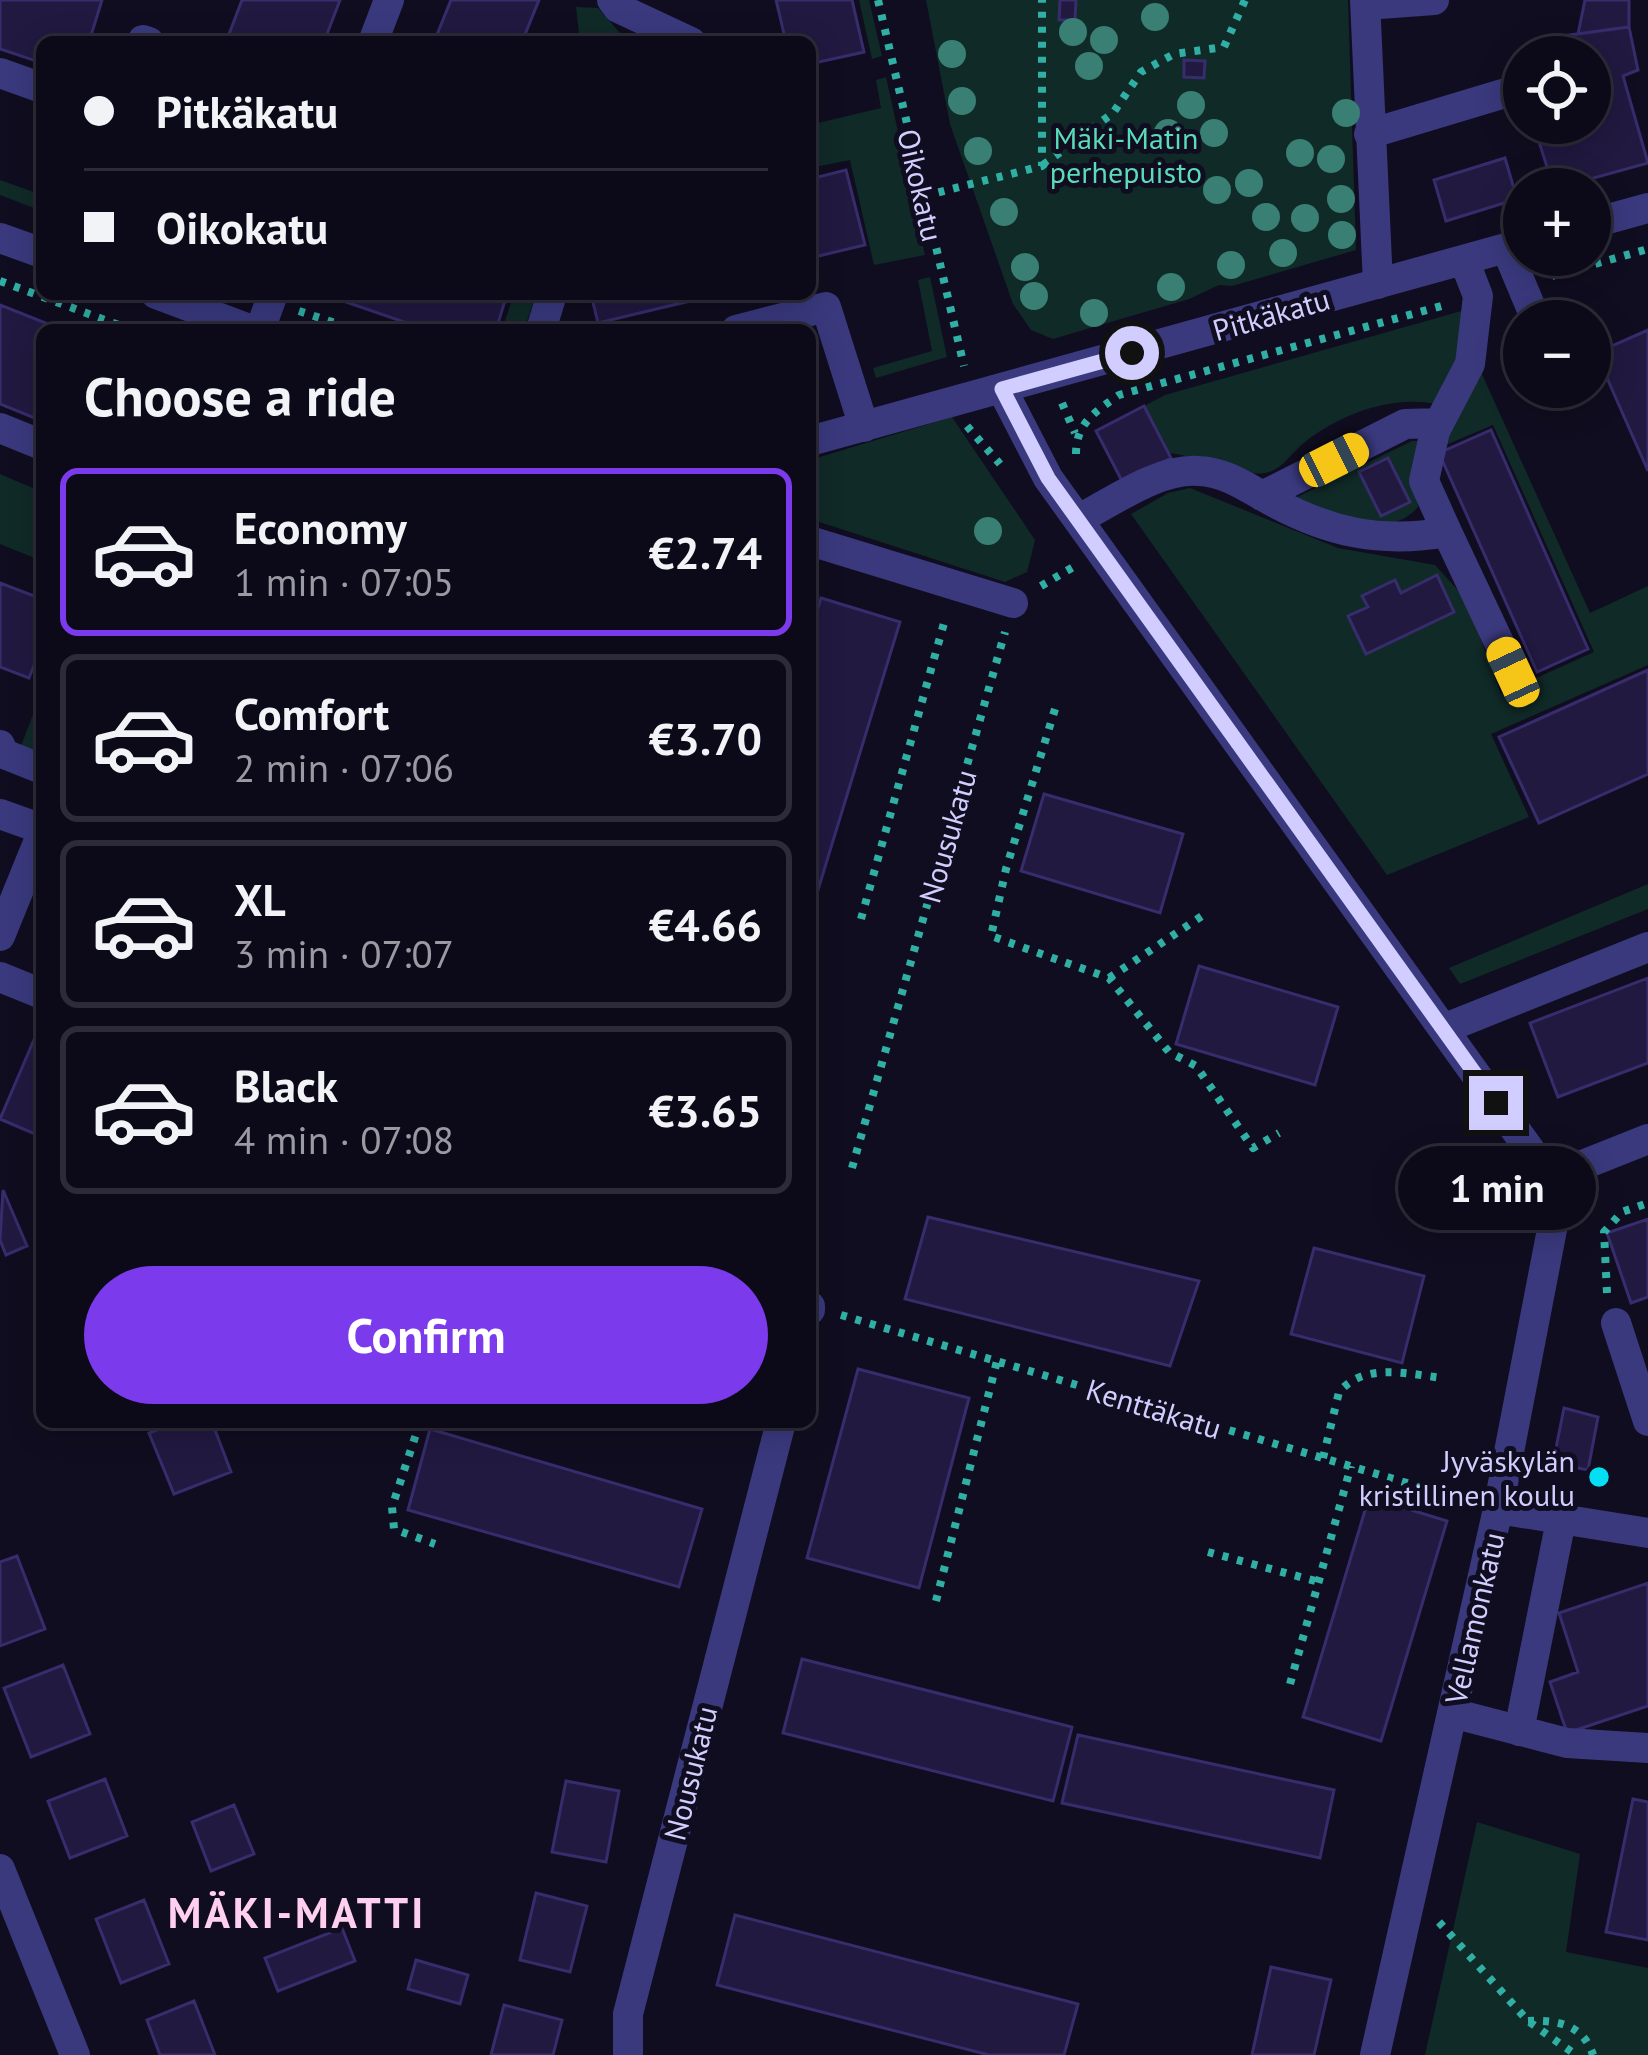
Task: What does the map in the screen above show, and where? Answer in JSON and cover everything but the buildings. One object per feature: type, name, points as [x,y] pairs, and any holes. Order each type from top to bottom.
[{"type":"street","points":[[375,36],[389,0]]},
{"type":"street","points":[[613,0],[618,8],[678,36]]},
{"type":"street","points":[[1378,284],[1365,2],[1434,0]]},
{"type":"street","points":[[0,73],[36,86]]},
{"type":"street","points":[[1369,134],[1502,94]]},
{"type":"street","points":[[1611,218],[1648,208]]},
{"type":"street","points":[[0,238],[36,251]]},
{"type":"street","name":"Pitkäkatu","points":[[816,439],[1503,249]]},
{"type":"street","points":[[1463,260],[1478,296],[1470,364],[1438,424],[1424,481],[1513,672]]},
{"type":"street","points":[[1521,276],[1526,297]]},
{"type":"street","points":[[173,300],[239,324]]},
{"type":"street","points":[[759,324],[826,307],[864,427]]},
{"type":"street","points":[[1002,389],[1048,478],[1550,1178],[1648,1139]]},
{"type":"street","points":[[1262,496],[1406,424],[1438,424]]},
{"type":"street","points":[[0,428],[36,443]]},
{"type":"street","points":[[1078,519],[1165,476],[1198,470],[1234,479],[1311,521],[1360,537],[1404,540],[1447,532]]},
{"type":"street","points":[[816,543],[1013,603]]},
{"type":"street","points":[[0,746],[4,754],[36,767]]},
{"type":"street","points":[[0,814],[36,829]]},
{"type":"street","points":[[0,936],[36,846]]},
{"type":"street","points":[[1443,1029],[1648,947]]},
{"type":"street","points":[[0,977],[36,992]]},
{"type":"street","name":"Vellamonkatu","points":[[1375,2055],[1452,1713],[1483,1505],[1555,1214],[1550,1178]]},
{"type":"street","points":[[1612,1308],[1648,1421]]},
{"type":"street","name":"Nousukatu","points":[[628,2055],[628,2014],[779,1428]]},
{"type":"street","points":[[1483,1505],[1648,1532]]},
{"type":"street","points":[[1519,1730],[1562,1520]]},
{"type":"street","points":[[1452,1713],[1568,1743],[1648,1748]]},
{"type":"street","points":[[0,1869],[75,2055]]},
{"type":"path","name":"Oikokatu","points":[[878,0],[965,370]]},
{"type":"path","points":[[1042,0],[1042,166]]},
{"type":"path","points":[[924,196],[1042,166],[1113,113],[1141,72],[1174,54],[1224,47],[1245,0]]},
{"type":"path","points":[[1526,297],[1648,249]]},
{"type":"path","points":[[0,281],[36,294]]},
{"type":"path","points":[[1107,505],[1076,460],[1076,435],[1090,416],[1119,395],[1478,296]]},
{"type":"path","points":[[52,300],[117,324]]},
{"type":"path","points":[[958,401],[971,435],[987,447],[1011,480]]},
{"type":"path","points":[[1061,549],[1088,586]]},
{"type":"path","points":[[1013,603],[1101,550]]},
{"type":"path","points":[[861,919],[954,585]]},
{"type":"path","name":"Nousukatu","points":[[852,1168],[1013,603]]},
{"type":"path","points":[[1055,709],[1006,868],[991,936],[1108,978],[1169,1052],[1196,1066],[1253,1148],[1279,1133]]},
{"type":"path","points":[[1108,978],[1202,916]]},
{"type":"path","points":[[1612,1308],[1604,1232],[1622,1212],[1648,1203]]},
{"type":"path","name":"Kenttäkatu","points":[[816,1309],[1483,1505]]},
{"type":"path","points":[[936,1601],[997,1361]]},
{"type":"path","points":[[1322,1458],[1339,1392],[1346,1384],[1362,1374],[1384,1372],[1443,1378]]},
{"type":"path","points":[[418,1428],[392,1507],[394,1529],[434,1544]]},
{"type":"path","points":[[1290,1684],[1352,1466]]},
{"type":"path","points":[[1463,1523],[1483,1505],[1472,1480]]},
{"type":"path","points":[[1208,1552],[1318,1582]]},
{"type":"path","points":[[1438,1921],[1528,2021],[1576,2055]]},
{"type":"path","points":[[1528,2021],[1561,2020],[1589,2041],[1593,2055]]},
{"type":"green space","points":[[859,0],[869,0],[882,56],[872,59]]},
{"type":"green space","name":"Mäki-Matin perhepuisto","points":[[926,0],[1348,0],[1356,250],[1232,286],[1219,285],[1189,299],[1053,339],[1031,330],[1013,304],[950,124]]},
{"type":"green space","points":[[576,7],[598,8],[623,36],[579,36]]},
{"type":"green space","points":[[886,77],[925,255],[874,265],[850,160],[816,167],[816,124],[881,108],[876,80]]},
{"type":"green space","points":[[0,180],[36,193],[36,209],[0,195]]},
{"type":"green space","points":[[930,277],[947,357],[876,378],[873,368],[932,351],[918,280]]},
{"type":"green space","points":[[512,300],[534,300],[526,324],[504,324]]},
{"type":"green space","points":[[1465,310],[1459,357],[1436,404],[1402,402],[1350,415],[1319,432],[1269,472],[1246,473],[1169,453],[1144,406],[1165,395]]},
{"type":"green space","points":[[1481,372],[1590,613],[1648,586],[1648,665],[1491,734],[1529,817],[1387,875],[1131,514],[1168,493],[1190,488],[1338,548],[1435,565],[1466,599],[1501,694],[1594,652],[1493,425],[1441,447]]},
{"type":"green space","points":[[952,417],[1035,540],[1027,572],[1005,582],[816,521],[816,458]]},
{"type":"green space","points":[[1412,441],[1424,441],[1416,489],[1418,507],[1405,518],[1391,523],[1358,522],[1293,499]]},
{"type":"green space","points":[[0,474],[36,489],[36,559],[0,544]]},
{"type":"green space","points":[[36,707],[36,752],[21,746]]},
{"type":"green space","points":[[1648,884],[1648,909],[1460,984],[1449,968]]},
{"type":"green space","points":[[1477,1822],[1580,1854],[1566,1952],[1648,1968],[1648,2055],[1425,2055]]},
{"type":"place","name":"Jyväskylän kristillinen koulu","points":[[1599,1477]]},
{"type":"district","name":"MÄKI-MATTI","points":[[297,1912]]},
{"type":"route","points":[[1132,353],[1002,389],[1048,478],[1496,1103]]}]
